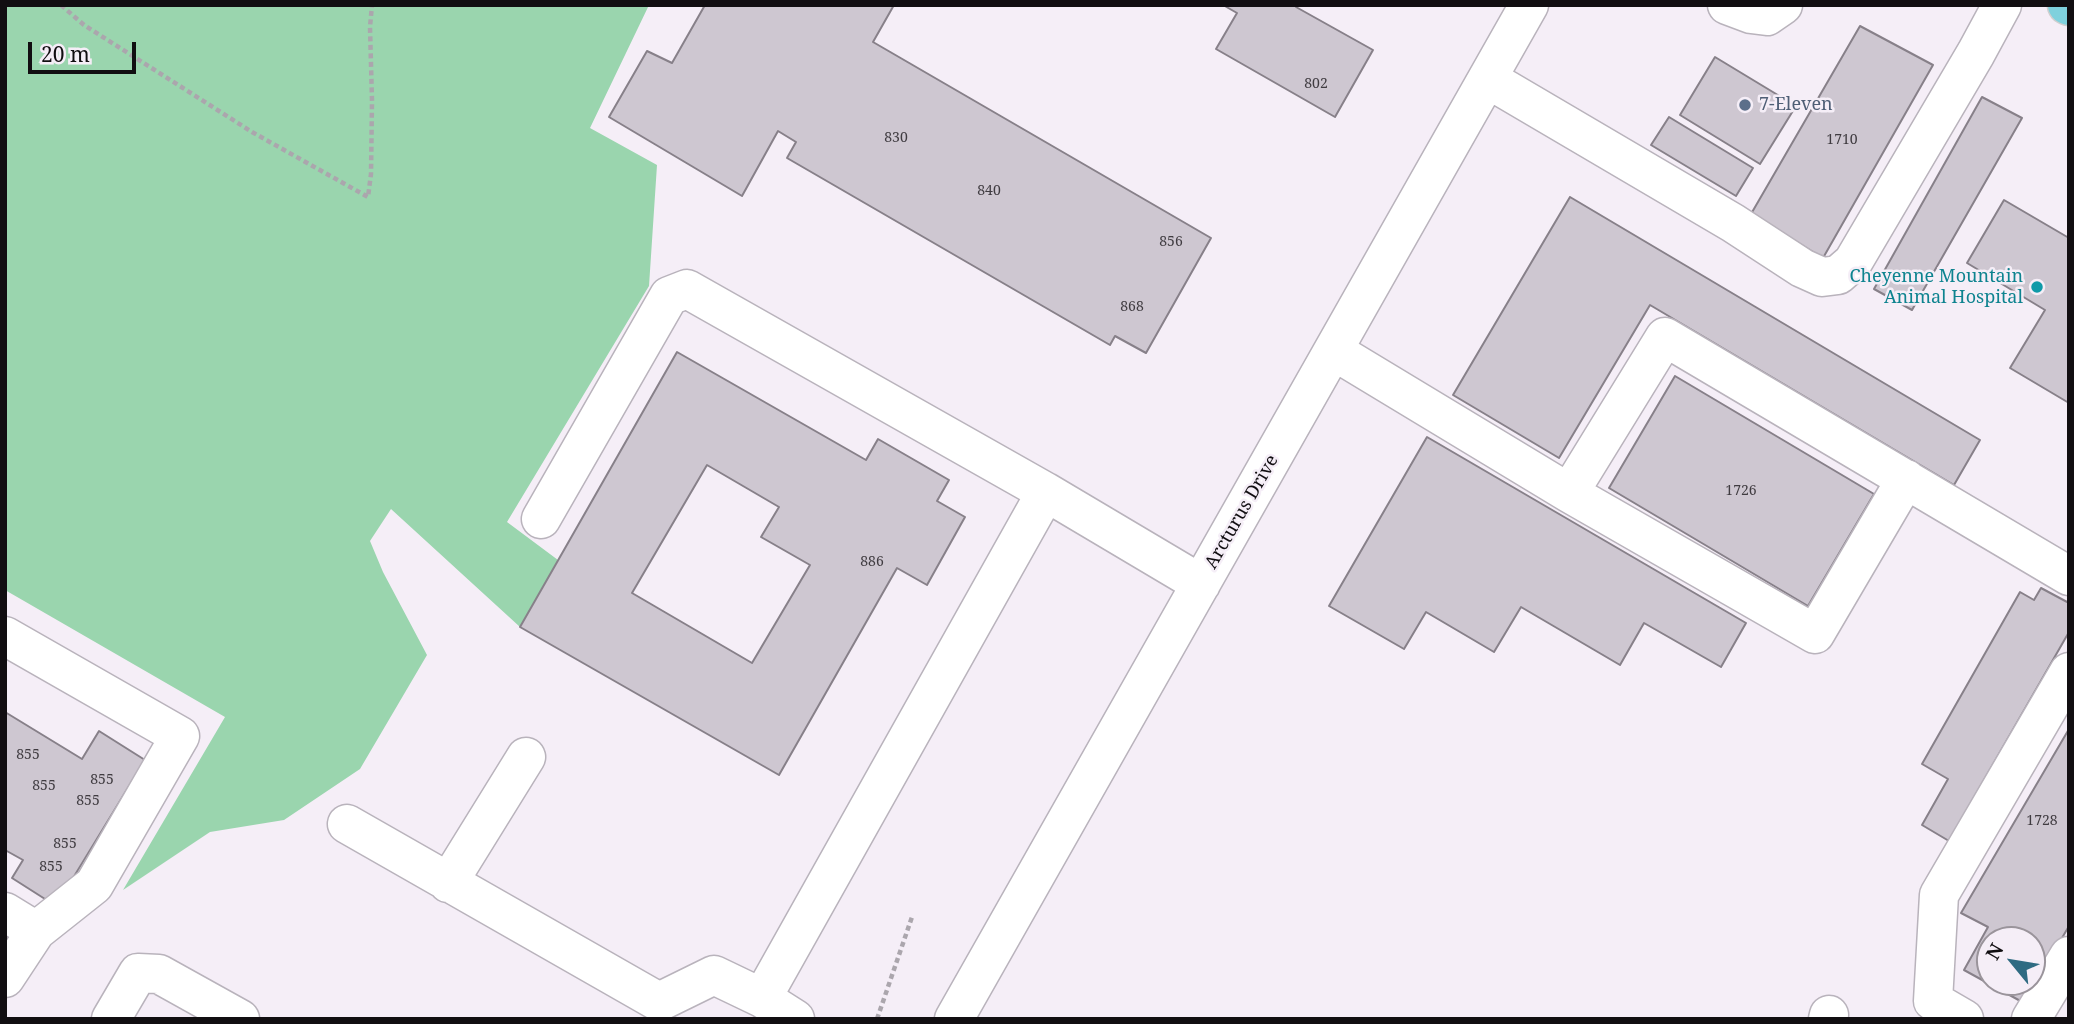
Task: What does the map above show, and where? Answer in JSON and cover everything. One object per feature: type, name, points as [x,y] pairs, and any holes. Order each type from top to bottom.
[{"type":"street","name":"Arcturus Drive","points":[[954,1019],[1529,5]]},
{"type":"street","points":[[1727,5],[1751,14],[1767,16],[1783,5]]},
{"type":"street","points":[[1488,79],[1733,223],[1802,268],[1822,276],[1838,275],[1853,262],[2002,5]]},
{"type":"street","points":[[541,519],[669,296],[687,289],[1046,492],[1201,584]]},
{"type":"street","points":[[1569,493],[1665,337],[2069,576]]},
{"type":"street","points":[[1334,351],[1569,493],[1815,634],[1906,479]]},
{"type":"street","points":[[762,998],[1046,492]]},
{"type":"street","points":[[5,636],[180,736],[94,885],[20,922],[5,978]]},
{"type":"street","points":[[1964,1019],[1933,1001],[1939,895],[2069,671]]},
{"type":"street","points":[[448,883],[526,757]]},
{"type":"street","points":[[347,824],[654,1010],[714,975],[762,998],[795,1019]]},
{"type":"street","points":[[2031,1019],[2069,956]]},
{"type":"street","points":[[111,1019],[138,973],[159,974],[240,1019]]},
{"type":"path","points":[[61,5],[84,25],[252,132],[368,197],[371,174],[372,5]]},
{"type":"path","points":[[877,1019],[912,917]]},
{"type":"green space","points":[[5,5],[649,5],[590,128],[657,165],[649,286],[507,522],[558,560],[520,627],[391,509],[370,541],[383,572],[427,655],[360,769],[284,820],[210,832],[123,890],[225,717],[5,590]]},
{"type":"building","points":[[705,5],[894,5],[873,42],[1211,238],[1146,353],[1115,336],[1110,345],[787,158],[796,142],[778,131],[742,196],[609,117],[647,51],[672,63]]},
{"type":"building","points":[[1223,5],[1297,5],[1296,7],[1373,50],[1335,117],[1216,49],[1237,13]]},
{"type":"building","points":[[1860,26],[1933,65],[1823,258],[1751,214]]},
{"type":"building","points":[[1715,57],[1796,106],[1760,164],[1680,115]]},
{"type":"building","points":[[1982,97],[2022,118],[1912,310],[1874,289]]},
{"type":"building","points":[[1669,117],[1753,168],[1736,196],[1651,145]]},
{"type":"building","points":[[1570,197],[1980,440],[1954,485],[1650,305],[1559,458],[1453,395]]},
{"type":"building","name":"Cheyenne Mountain Animal Hospital","points":[[2004,200],[2069,238],[2069,403],[2010,368],[2045,310],[1967,263]]},
{"type":"building","points":[[677,352],[866,460],[878,439],[949,480],[937,501],[965,517],[927,585],[897,568],[779,775],[520,627]],"holes":[[[707,465],[779,507],[761,537],[810,565],[752,663],[632,593]]]},
{"type":"building","points":[[1675,376],[1874,494],[1808,606],[1609,488]]},
{"type":"building","points":[[1427,437],[1746,623],[1721,667],[1644,623],[1620,665],[1521,607],[1494,652],[1426,612],[1404,649],[1329,606]]},
{"type":"building","points":[[2041,588],[2069,603],[2069,632],[1949,841],[1922,825],[1948,779],[1922,764],[2020,592],[2034,600]]},
{"type":"building","points":[[5,712],[82,759],[99,731],[145,760],[56,906],[12,878],[23,860],[5,850]]},
{"type":"building","points":[[2069,729],[2069,926],[2046,965],[2046,926],[1986,926],[1961,913]]},
{"type":"building","points":[[1976,948],[1976,977],[1964,970]]},
{"type":"building","points":[[2011,996],[2028,996],[2024,1003]]},
{"type":"place","name":"7-Eleven","points":[[1745,105]]},
{"type":"place","name":"Cheyenne Mountain Animal Hospital","points":[[2037,287]]}]
